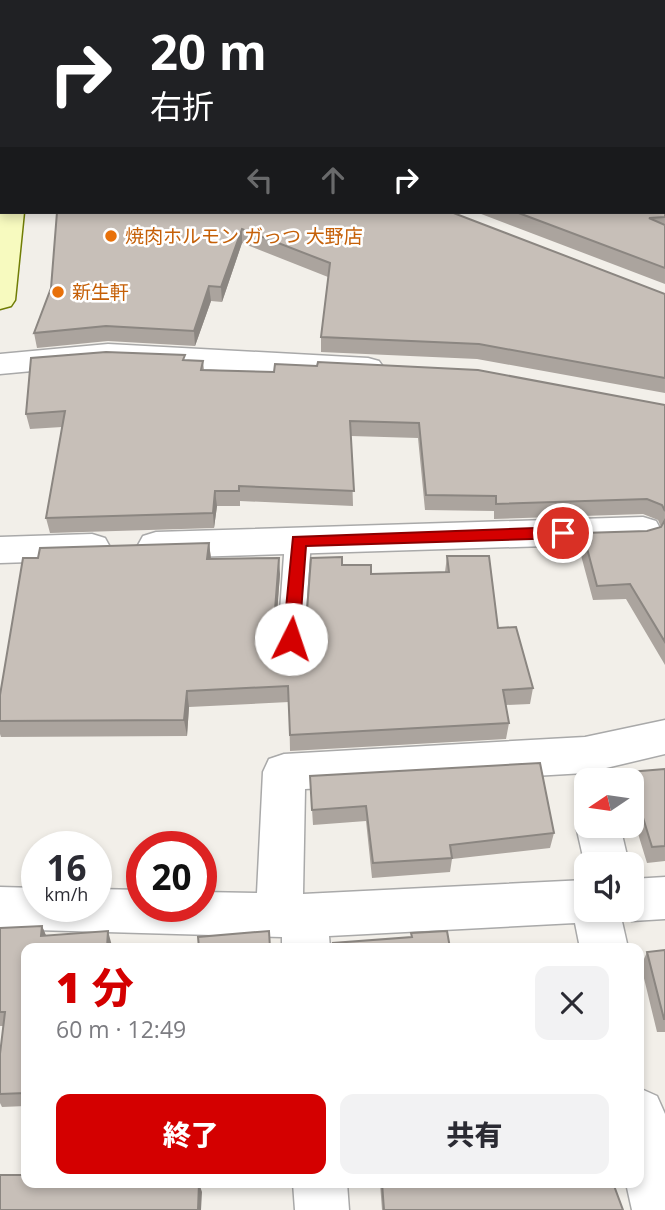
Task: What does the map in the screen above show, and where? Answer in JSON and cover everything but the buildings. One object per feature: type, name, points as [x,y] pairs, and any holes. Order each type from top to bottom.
[{"type":"street","points":[[0,300],[10,214]]},
{"type":"street","points":[[0,364],[108,354],[394,369]]},
{"type":"street","points":[[0,550],[643,530]]},
{"type":"street","points":[[587,768],[665,737]]},
{"type":"street","points":[[297,927],[284,772],[574,768]]},
{"type":"street","points":[[644,899],[665,898]]},
{"type":"street","points":[[0,908],[297,927],[574,902]]},
{"type":"street","points":[[599,922],[603,943]]},
{"type":"street","points":[[644,1138],[659,1210]]},
{"type":"street","points":[[320,1188],[322,1210]]},
{"type":"lane","points":[[291,639],[299,541]]},
{"type":"place","name":"焼肉ホルモン ガっつ 大野店","points":[[111,236]]},
{"type":"place","name":"新生軒","points":[[58,292]]},
{"type":"route","points":[[291,639],[299,541],[563,533]]}]
